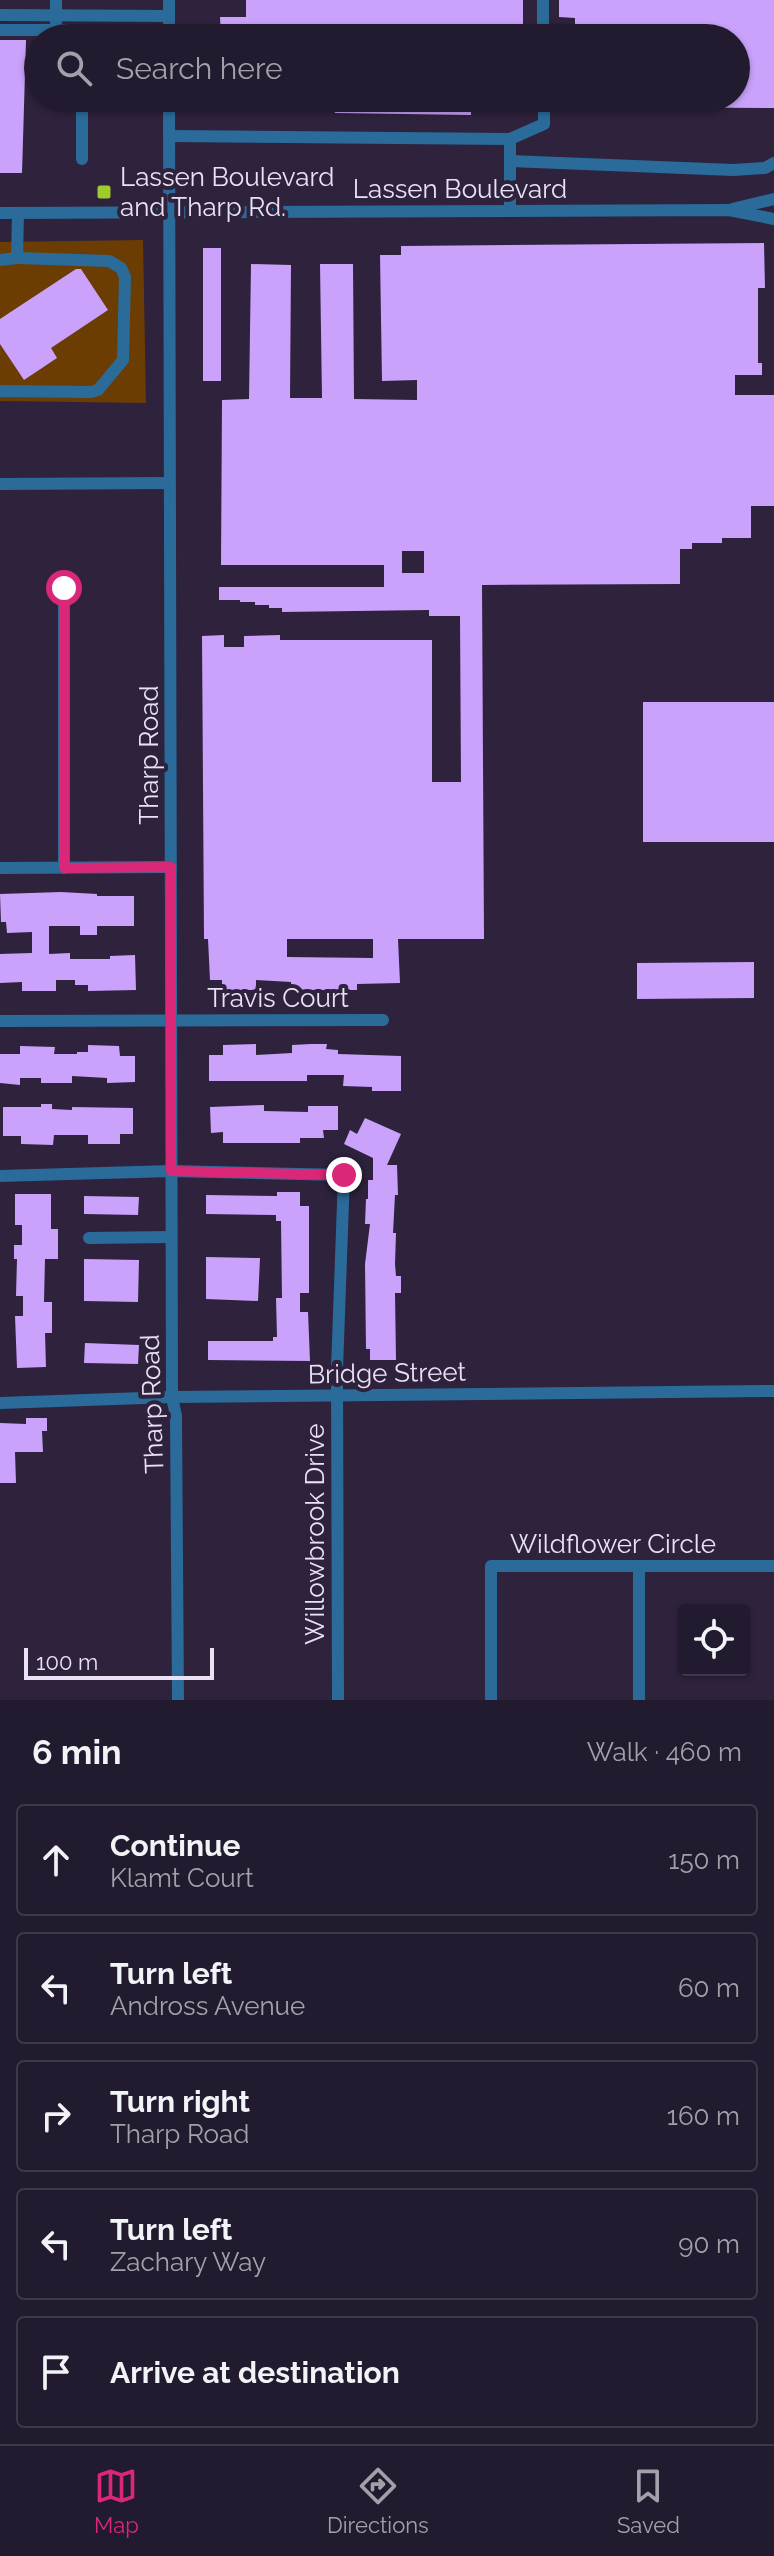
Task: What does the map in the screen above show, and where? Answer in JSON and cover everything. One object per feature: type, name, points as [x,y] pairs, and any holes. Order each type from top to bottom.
[{"type":"street","points":[[53,24],[56,0]]},
{"type":"street","points":[[169,0],[169,24]]},
{"type":"street","points":[[543,0],[543,24]]},
{"type":"street","points":[[0,15],[169,16]]},
{"type":"street","points":[[0,30],[24,31]]},
{"type":"street","points":[[82,112],[82,159]]},
{"type":"street","name":"Tharp Road","points":[[169,112],[171,1237],[178,1700]]},
{"type":"street","points":[[169,136],[510,139],[544,124],[544,112]]},
{"type":"street","points":[[510,139],[510,211]]},
{"type":"street","points":[[510,161],[733,170],[765,168],[774,163]]},
{"type":"street","name":"Lassen Boulevard","points":[[729,210],[774,199]]},
{"type":"street","name":"Lassen Boulevard","points":[[0,213],[729,210],[774,219]]},
{"type":"street","points":[[17,258],[18,213]]},
{"type":"street","points":[[0,260],[109,261],[121,268],[125,277],[123,360],[106,383],[91,392],[0,391]]},
{"type":"street","points":[[0,484],[169,483]]},
{"type":"street","points":[[64,588],[64,868]]},
{"type":"street","points":[[0,868],[171,867]]},
{"type":"street","name":"Travis Court","points":[[0,1021],[383,1020]]},
{"type":"street","points":[[0,1176],[171,1171]]},
{"type":"street","name":"Willowbrook Drive","points":[[171,1171],[344,1175],[337,1396],[338,1700]]},
{"type":"street","points":[[89,1238],[171,1237]]},
{"type":"street","name":"Bridge Street","points":[[0,1403],[172,1397],[774,1391]]},
{"type":"street","name":"Wildflower Circle","points":[[491,1700],[491,1566],[774,1566]]},
{"type":"street","points":[[639,1566],[639,1700]]},
{"type":"shaded area","points":[[143,240],[146,403],[0,401],[0,242]]},
{"type":"building","points":[[246,0],[523,0],[523,24],[220,24],[220,17],[246,17]]},
{"type":"building","points":[[559,0],[774,0],[774,108],[750,108],[750,24],[575,24],[575,18],[559,17]]},
{"type":"building","points":[[0,40],[24,40],[22,173],[0,173]]},
{"type":"building","points":[[471,112],[471,115],[335,113]]},
{"type":"building","points":[[764,243],[765,288],[758,288],[758,363],[762,363],[762,375],[735,375],[735,395],[774,395],[774,506],[751,506],[751,538],[722,538],[722,543],[692,543],[692,549],[680,549],[680,584],[482,585],[484,939],[398,939],[400,983],[357,984],[357,990],[314,990],[291,989],[291,982],[256,980],[256,990],[222,990],[222,980],[210,980],[208,939],[204,939],[202,636],[224,635],[224,647],[244,647],[244,636],[280,635],[280,640],[432,640],[432,782],[461,782],[460,616],[429,616],[429,610],[282,612],[282,608],[255,605],[255,602],[219,600],[219,587],[384,587],[384,565],[221,565],[222,400],[249,399],[251,264],[291,265],[290,398],[322,398],[320,264],[353,264],[354,399],[417,400],[417,380],[382,381],[380,255],[401,255],[401,246]],"holes":[[[402,551],[424,551],[424,573],[402,573]],[[287,939],[373,939],[373,958],[287,957]]]},
{"type":"building","points":[[203,248],[221,248],[221,381],[203,381]]},
{"type":"building","points":[[76,269],[81,269],[108,310],[51,348],[57,358],[24,380],[0,344],[0,319]]},
{"type":"building","points":[[643,702],[774,702],[774,842],[643,842]]},
{"type":"building","points":[[61,892],[134,896],[134,926],[97,926],[97,935],[80,935],[80,926],[49,926],[49,954],[70,953],[70,959],[110,959],[110,956],[135,955],[136,990],[88,991],[88,985],[75,985],[75,980],[56,980],[56,991],[22,991],[22,982],[0,983],[0,954],[32,953],[32,932],[7,933],[6,922],[1,922],[0,894]]},
{"type":"building","points":[[754,962],[754,998],[637,999],[637,963]]},
{"type":"building","points":[[256,1044],[256,1055],[292,1053],[292,1045],[327,1044],[326,1049],[338,1050],[338,1054],[401,1056],[401,1091],[372,1091],[372,1087],[343,1086],[344,1075],[307,1075],[307,1081],[209,1081],[209,1055],[223,1055],[223,1045]]},
{"type":"building","points":[[88,1045],[119,1046],[120,1056],[135,1056],[135,1082],[107,1083],[107,1078],[72,1076],[72,1083],[41,1083],[41,1078],[20,1078],[20,1085],[0,1083],[0,1054],[20,1054],[20,1046],[55,1047],[54,1054],[77,1054],[88,1052]]},
{"type":"building","points":[[41,1104],[52,1104],[52,1109],[72,1110],[72,1107],[133,1108],[133,1134],[120,1134],[120,1144],[88,1144],[88,1135],[54,1135],[53,1145],[21,1144],[21,1136],[3,1136],[3,1107],[41,1107]]},
{"type":"building","points":[[264,1105],[264,1111],[308,1112],[308,1106],[338,1106],[338,1130],[323,1130],[324,1138],[300,1138],[300,1143],[223,1143],[223,1132],[211,1133],[210,1107]]},
{"type":"building","points":[[365,1118],[401,1134],[387,1165],[397,1165],[398,1195],[395,1195],[393,1233],[396,1233],[396,1276],[401,1276],[401,1293],[395,1293],[396,1360],[370,1360],[370,1349],[366,1349],[365,1264],[370,1224],[365,1224],[368,1180],[373,1180],[373,1158],[344,1144],[350,1130],[357,1134]]},
{"type":"building","points":[[277,1192],[300,1192],[300,1206],[309,1206],[309,1293],[300,1293],[300,1312],[308,1312],[310,1361],[208,1360],[208,1341],[273,1341],[273,1337],[277,1337],[276,1298],[282,1298],[281,1221],[276,1221],[276,1215],[206,1214],[206,1195],[277,1196]]},
{"type":"building","points":[[15,1194],[51,1194],[51,1229],[58,1229],[58,1259],[45,1259],[44,1302],[52,1302],[52,1333],[45,1333],[46,1367],[17,1368],[15,1316],[23,1316],[23,1296],[16,1296],[17,1259],[14,1259],[14,1245],[22,1245],[22,1225],[15,1225]]},
{"type":"building","points":[[84,1196],[139,1197],[138,1215],[84,1214]]},
{"type":"building","points":[[206,1257],[260,1258],[258,1301],[206,1299]]},
{"type":"building","points":[[84,1259],[139,1260],[138,1302],[84,1301]]},
{"type":"building","points":[[85,1343],[139,1345],[138,1364],[84,1363]]},
{"type":"building","points":[[26,1418],[47,1418],[47,1431],[42,1431],[43,1452],[15,1452],[16,1483],[0,1483],[0,1423],[26,1424]]},
{"type":"place","name":"Lassen Boulevard and Tharp Rd.","points":[[104,192]]},
{"type":"route","points":[[64,588],[64,868],[171,867],[171,1171],[344,1175]]}]
